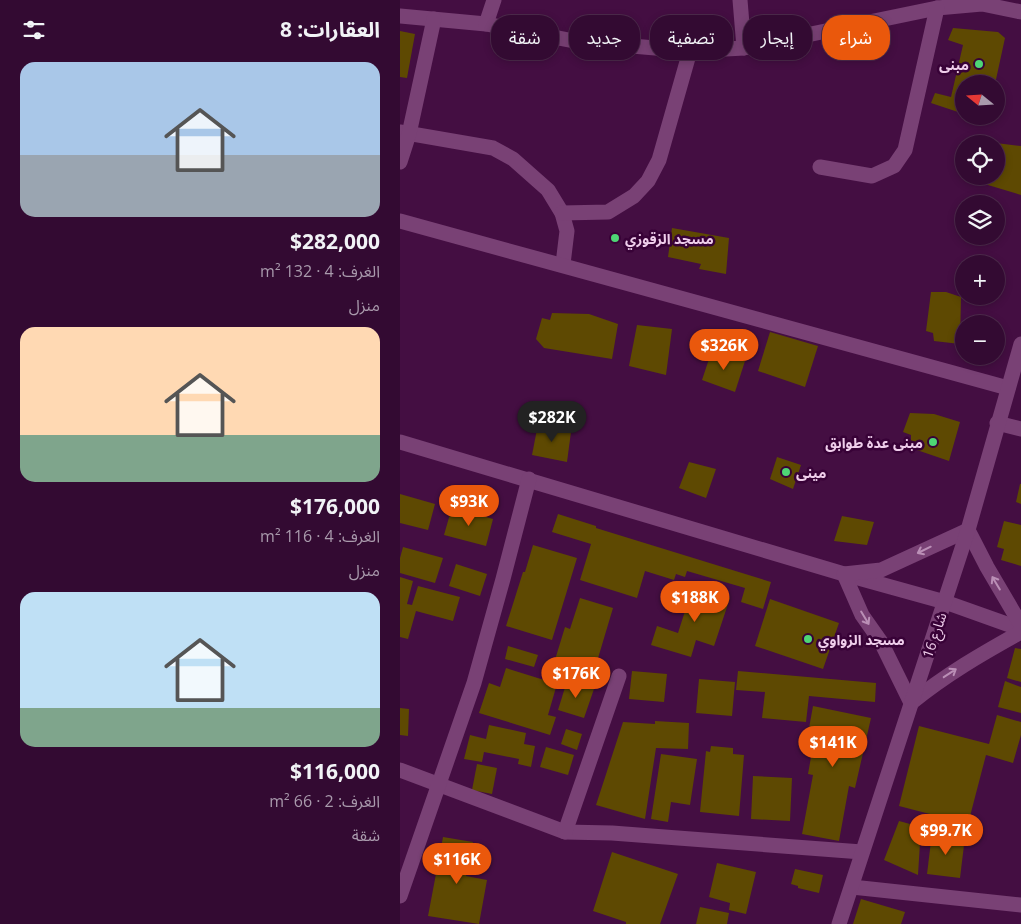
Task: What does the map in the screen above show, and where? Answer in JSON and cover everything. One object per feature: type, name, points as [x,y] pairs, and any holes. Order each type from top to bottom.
[{"type":"street","points":[[486,24],[494,0]]},
{"type":"street","points":[[740,0],[743,36]]},
{"type":"street","points":[[812,34],[937,8],[982,2],[1021,12]]},
{"type":"street","points":[[820,166],[872,176],[894,166],[905,150],[937,8]]},
{"type":"street","points":[[400,16],[486,24],[574,41],[650,48]]},
{"type":"street","points":[[400,162],[404,133],[434,20]]},
{"type":"street","points":[[562,213],[608,212],[634,196],[648,182],[659,160],[687,60]]},
{"type":"street","points":[[404,133],[493,148],[513,159],[548,190],[562,213],[567,231],[563,264]]},
{"type":"street","points":[[400,221],[563,264],[680,299],[1008,388]]},
{"type":"street","name":"شارع 16","points":[[839,924],[968,530],[1021,344]]},
{"type":"street","points":[[997,423],[1021,429]]},
{"type":"street","points":[[400,442],[844,574],[945,602],[1021,630]]},
{"type":"street","points":[[400,896],[474,683],[529,479]]},
{"type":"street","points":[[844,574],[881,570],[968,530],[1021,625]]},
{"type":"street","points":[[844,574],[862,614],[881,642],[911,703],[934,684],[1021,630]]},
{"type":"street","points":[[565,832],[619,676]]},
{"type":"street","points":[[400,770],[565,832],[612,833],[862,852]]},
{"type":"street","points":[[852,887],[1021,905]]},
{"type":"building","name":"مبنى","points":[[953,28],[998,32],[1005,38],[997,75],[956,75],[963,45],[948,40]]},
{"type":"building","points":[[400,31],[415,34],[407,78],[400,77]]},
{"type":"building","name":"مبنى","points":[[955,80],[955,111],[931,103],[935,93],[951,97]]},
{"type":"building","points":[[1005,144],[1021,146],[1021,195],[988,185],[1005,185]]},
{"type":"building","points":[[672,228],[729,238],[726,274],[699,269],[701,264],[668,257]]},
{"type":"building","points":[[931,292],[946,292],[955,295],[955,305],[961,305],[961,315],[955,315],[955,343],[934,341],[933,333],[926,331]]},
{"type":"building","points":[[552,313],[589,314],[618,324],[612,359],[544,348],[536,339],[542,318],[550,320]]},
{"type":"building","points":[[637,325],[672,329],[666,375],[629,366]]},
{"type":"building","points":[[770,332],[818,346],[805,387],[758,371]]},
{"type":"building","points":[[712,350],[745,361],[735,392],[702,380]]},
{"type":"building","name":"مبنى عدة طوابق","points":[[910,413],[934,414],[960,422],[949,461],[911,448],[911,435],[903,432]]},
{"type":"building","points":[[538,424],[571,432],[567,462],[532,455]]},
{"type":"building","name":"مينى","points":[[777,457],[801,465],[793,489],[770,479]]},
{"type":"building","points":[[689,462],[716,469],[706,498],[679,488]]},
{"type":"building","points":[[1021,484],[1021,504],[1016,502]]},
{"type":"building","points":[[400,494],[435,504],[428,530],[400,523]]},
{"type":"building","points":[[452,507],[493,519],[486,546],[444,535]]},
{"type":"building","points":[[558,514],[596,526],[596,528],[771,582],[763,609],[741,602],[745,588],[687,571],[685,577],[676,574],[674,580],[645,571],[637,598],[580,580],[591,544],[552,532]]},
{"type":"building","points":[[842,516],[874,522],[867,545],[834,541]]},
{"type":"building","points":[[1004,521],[1021,525],[1021,566],[1001,560],[1004,549],[997,547]]},
{"type":"building","points":[[533,545],[577,558],[552,640],[506,626]]},
{"type":"building","points":[[403,547],[443,558],[435,583],[400,573],[400,558]]},
{"type":"building","points":[[456,564],[487,574],[480,596],[449,586]]},
{"type":"building","points":[[400,577],[413,581],[407,604],[412,605],[418,586],[460,597],[453,621],[416,611],[408,639],[400,637]]},
{"type":"building","points":[[693,586],[730,598],[714,646],[696,640],[691,657],[651,645],[657,626],[678,633]]},
{"type":"building","points":[[580,598],[613,608],[593,675],[554,663],[565,627],[570,629]]},
{"type":"building","points":[[770,599],[839,623],[823,669],[755,646]]},
{"type":"building","points":[[508,646],[538,655],[534,667],[505,659]]},
{"type":"building","points":[[1015,648],[1021,649],[1021,682],[1007,678]]},
{"type":"building","points":[[506,668],[557,684],[548,715],[556,717],[550,735],[479,713],[489,683],[500,687]]},
{"type":"building","points":[[632,671],[667,674],[664,702],[629,699]]},
{"type":"building","points":[[738,671],[876,683],[875,702],[809,696],[806,722],[762,718],[765,692],[736,690]]},
{"type":"building","points":[[699,679],[735,682],[732,716],[696,713]]},
{"type":"building","points":[[567,681],[594,689],[584,718],[558,710]]},
{"type":"building","points":[[1005,681],[1021,687],[1021,713],[998,707]]},
{"type":"building","points":[[813,706],[871,718],[855,788],[849,786],[839,841],[802,834],[813,775],[808,774],[813,746],[806,745]]},
{"type":"building","points":[[400,708],[409,709],[408,736],[400,735]]},
{"type":"building","points":[[997,715],[1021,722],[1021,735],[1013,763],[986,755],[968,824],[899,806],[919,726],[989,744]]},
{"type":"building","points":[[655,721],[689,723],[688,749],[656,748],[645,819],[596,805],[623,722],[655,724]]},
{"type":"building","points":[[489,725],[526,733],[524,744],[535,746],[531,767],[518,764],[519,759],[484,752],[482,762],[464,759],[470,735],[486,739]]},
{"type":"building","points":[[566,729],[582,734],[577,750],[561,744]]},
{"type":"building","points":[[711,746],[733,748],[733,754],[744,755],[739,816],[700,812],[706,751],[710,752]]},
{"type":"building","points":[[546,747],[574,755],[568,775],[540,767]]},
{"type":"building","points":[[661,754],[697,759],[690,805],[671,802],[668,822],[651,819]]},
{"type":"building","points":[[477,764],[497,768],[492,794],[472,790]]},
{"type":"building","points":[[753,776],[792,778],[790,821],[751,819]]},
{"type":"building","points":[[899,821],[921,827],[918,875],[884,860]]},
{"type":"building","points":[[932,833],[965,837],[960,878],[927,874]]},
{"type":"building","points":[[443,837],[473,842],[466,876],[487,880],[479,924],[428,916]]},
{"type":"building","points":[[612,852],[678,874],[660,924],[626,924],[626,922],[593,911]]},
{"type":"building","points":[[717,863],[756,872],[746,914],[729,910],[730,903],[709,897]]},
{"type":"building","points":[[795,869],[823,875],[819,893],[798,888],[798,886],[791,884]]},
{"type":"building","points":[[861,899],[905,912],[901,924],[853,924]]},
{"type":"building","points":[[700,907],[729,913],[727,924],[696,924]]},
{"type":"place","name":"مبنى","points":[[979,64]]},
{"type":"place","name":"مسجد الزقوزي","points":[[615,238]]},
{"type":"place","name":"مبنى عدة طوابق","points":[[933,442]]},
{"type":"place","name":"مينى","points":[[786,472]]},
{"type":"place","name":"مسجد الزواوي","points":[[808,639]]}]
